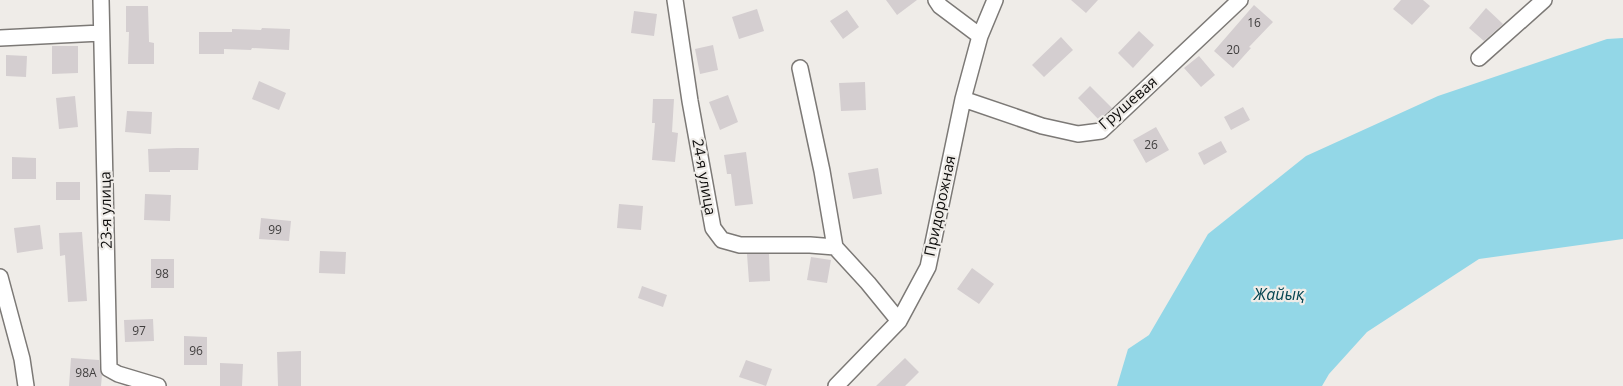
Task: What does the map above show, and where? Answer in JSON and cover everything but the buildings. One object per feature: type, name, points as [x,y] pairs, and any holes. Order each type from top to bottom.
[{"type":"street","name":"23-я улица","points":[[101,0],[109,369],[118,374],[158,386]]},
{"type":"street","name":"24-я улица","points":[[675,0],[690,100],[713,228],[722,240],[740,245],[835,247]]},
{"type":"street","points":[[936,0],[940,6],[980,36]]},
{"type":"street","name":"Придорожная","points":[[836,386],[899,321],[928,267],[963,99],[980,36],[995,0]]},
{"type":"street","name":"Грушевая","points":[[963,99],[1042,126],[1078,134],[1101,131],[1240,0]]},
{"type":"street","points":[[1480,58],[1544,0]]},
{"type":"street","points":[[0,38],[101,33]]},
{"type":"street","points":[[800,68],[822,171],[835,247],[899,321]]},
{"type":"street","points":[[0,277],[22,359],[26,386]]},
{"type":"water","name":"Жайық","points":[[1623,38],[1623,239],[1479,259],[1367,332],[1329,374],[1322,386],[1117,386],[1128,349],[1149,335],[1208,234],[1306,156],[1438,96],[1607,39]]}]
